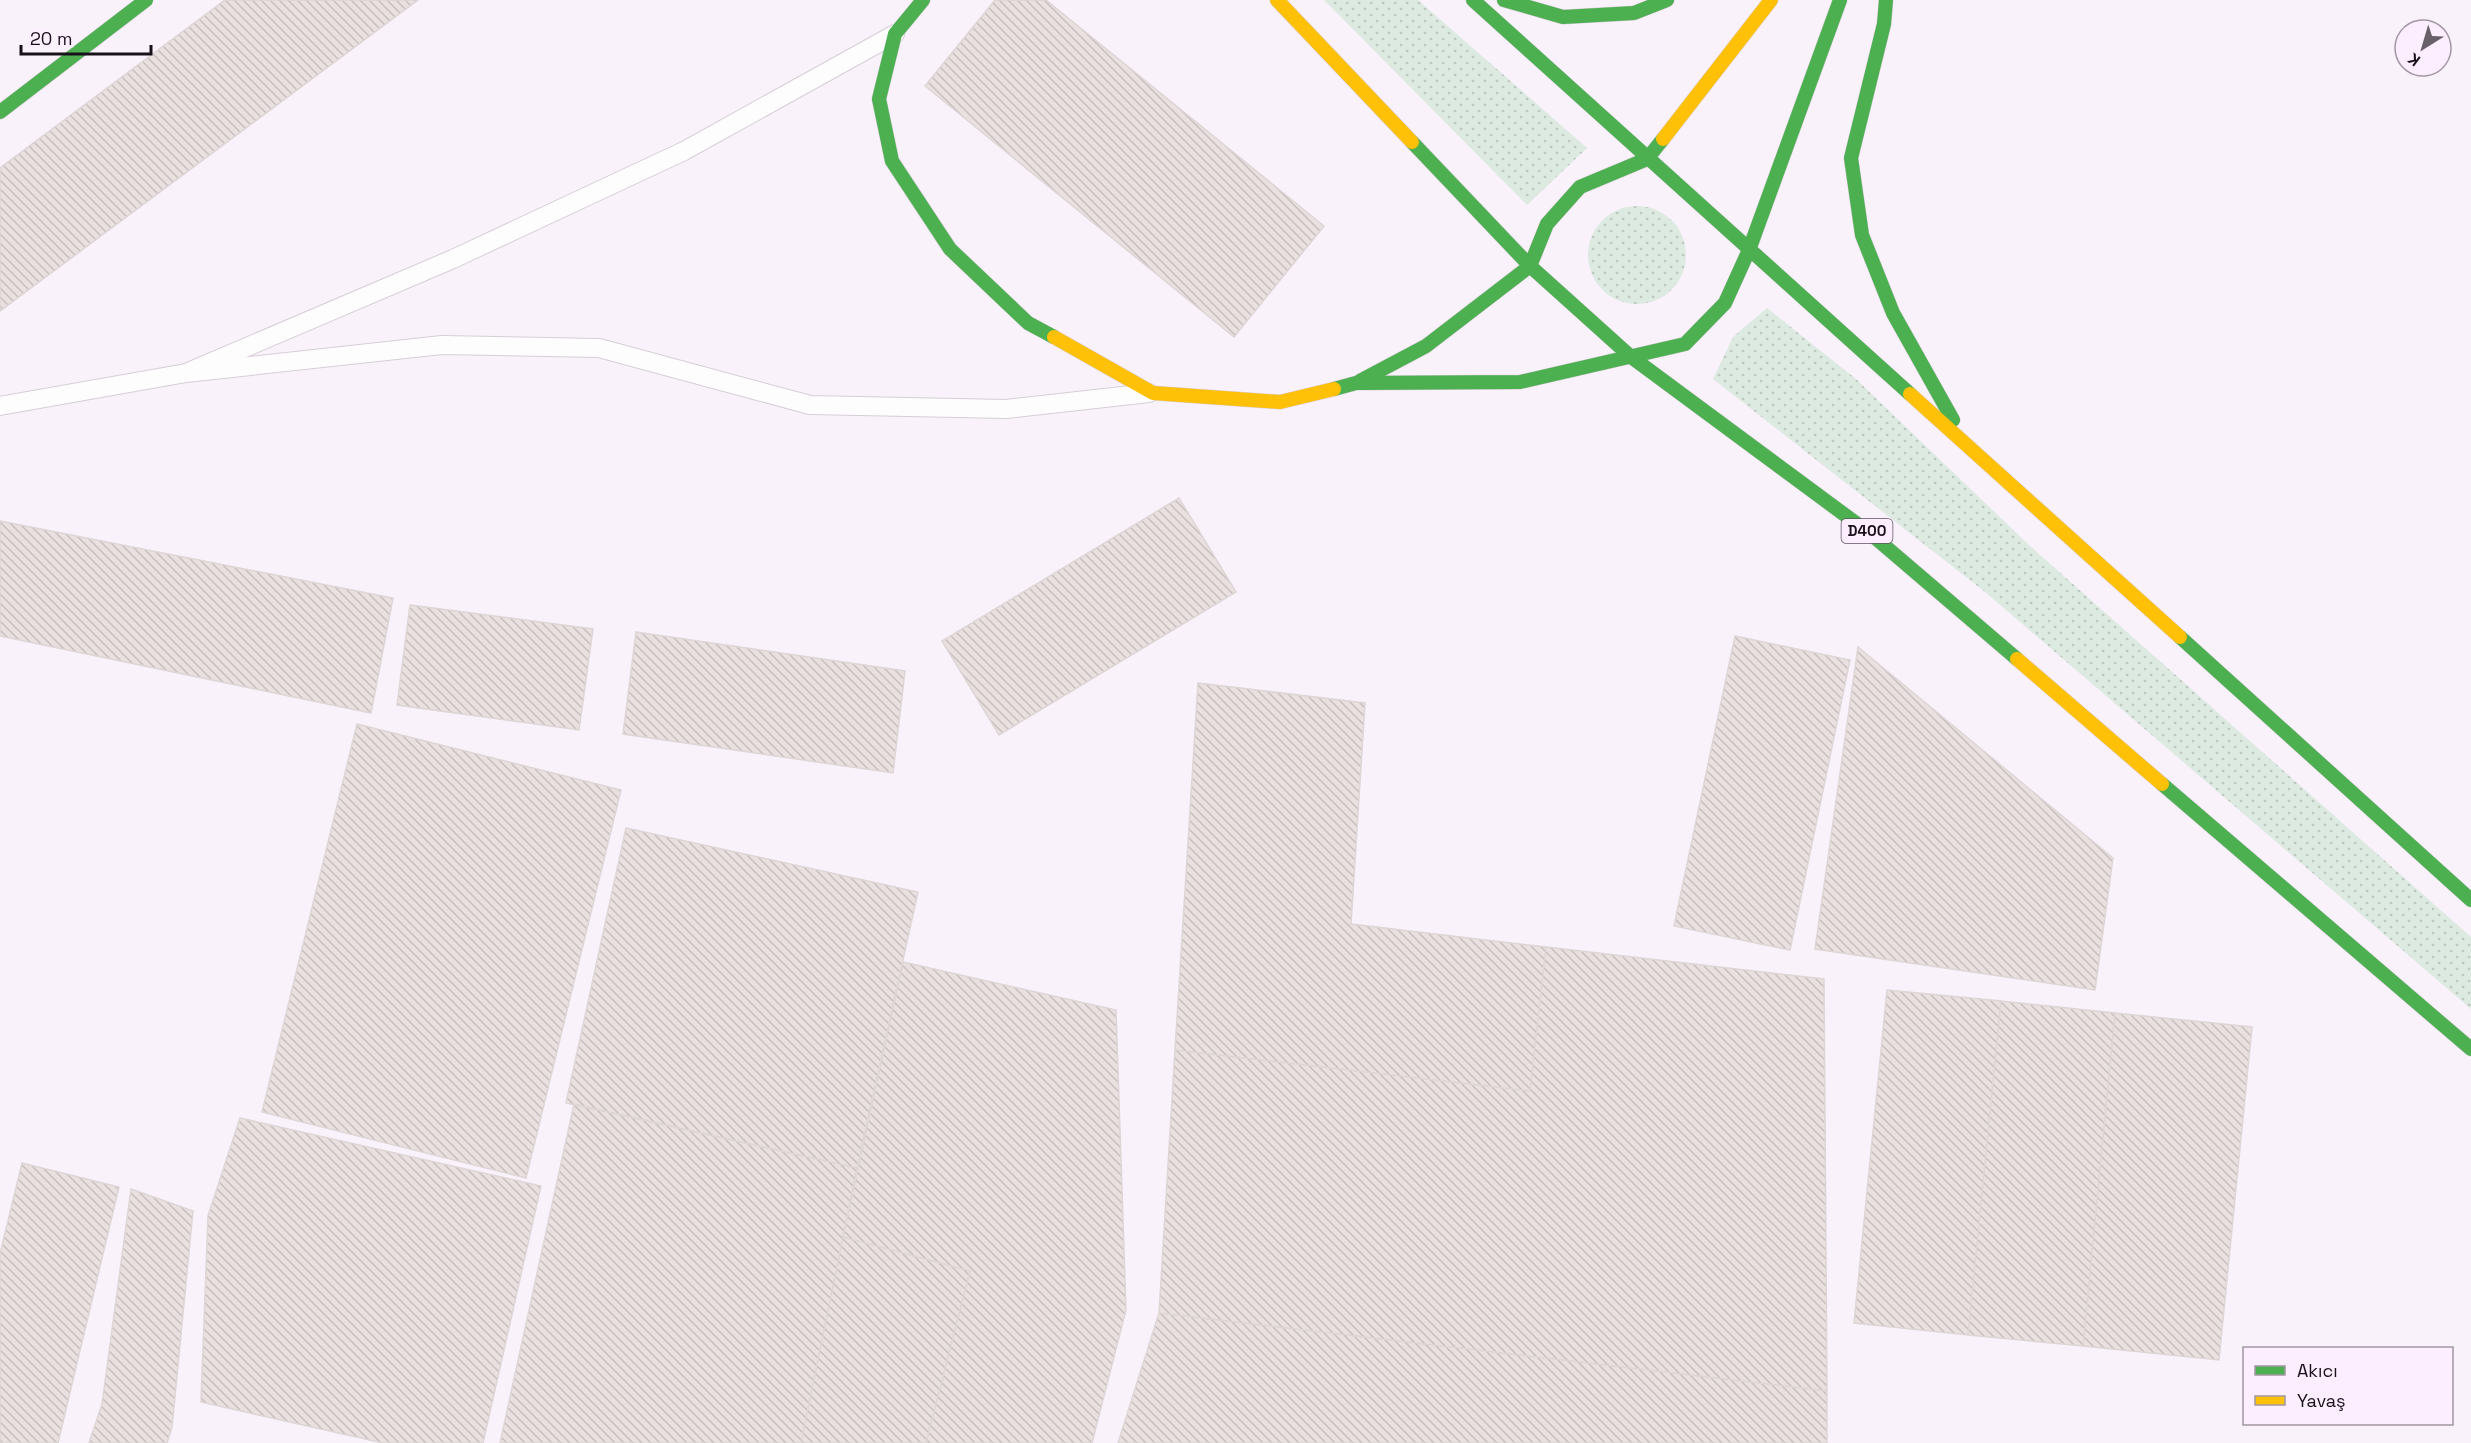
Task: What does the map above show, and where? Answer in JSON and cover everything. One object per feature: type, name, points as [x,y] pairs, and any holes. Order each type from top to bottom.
[{"type":"main road","points":[[0,112],[146,0]]},
{"type":"main road","points":[[923,0],[895,34],[879,99],[892,161],[950,249],[1028,323],[1153,393],[1280,402],[1356,383],[1520,382],[1685,344],[1725,303],[1749,250],[1840,0]]},
{"type":"main road","name":"D400","points":[[1277,0],[1530,266],[1630,356],[1872,534],[2471,1049]]},
{"type":"main road","points":[[1473,0],[1647,159],[1966,442],[2471,900]]},
{"type":"main road","points":[[1504,0],[1563,17],[1634,13],[1667,0]]},
{"type":"main road","points":[[1356,383],[1426,346],[1530,266],[1547,224],[1580,187],[1647,159],[1771,0]]},
{"type":"main road","points":[[1886,0],[1884,24],[1851,158],[1862,236],[1893,313],[1966,442]]},
{"type":"lane","points":[[186,373],[453,259],[684,151],[895,34]]},
{"type":"lane","points":[[0,406],[186,373],[442,345],[599,348],[810,405],[1006,409],[1153,393]]},
{"type":"shaded area","points":[[1324,0],[1418,0],[1587,148],[1527,205]]},
{"type":"shaded area","points":[[1637,206],[1656,210],[1672,220],[1682,236],[1686,255],[1682,274],[1672,290],[1656,300],[1637,304],[1618,300],[1602,290],[1592,274],[1588,255],[1592,236],[1602,220],[1618,210]]},
{"type":"shaded area","points":[[1767,308],[1856,379],[2030,546],[2471,937],[2471,1009],[1985,592],[1713,379],[1733,337]]},
{"type":"building","points":[[225,0],[418,0],[0,311],[0,168]]},
{"type":"building","points":[[995,0],[1046,0],[1324,226],[1234,337],[925,86]]},
{"type":"building","points":[[1179,498],[1236,592],[999,735],[942,641]]},
{"type":"building","points":[[0,521],[393,598],[371,713],[0,636]]},
{"type":"building","points":[[410,605],[593,629],[579,730],[397,705]]},
{"type":"building","points":[[636,632],[905,671],[893,773],[623,734]]},
{"type":"building","points":[[1735,636],[1850,660],[1790,950],[1674,926]]},
{"type":"building","points":[[1858,647],[2113,858],[2095,990],[1815,949]]},
{"type":"building","points":[[1198,683],[1365,703],[1351,924],[1546,947],[1530,1091],[1175,1050]]},
{"type":"building","points":[[357,724],[621,790],[526,1178],[262,1112]]},
{"type":"building","points":[[626,828],[918,892],[857,1168],[566,1103]]},
{"type":"building","points":[[1546,947],[1824,979],[1827,1391],[1159,1313],[1175,1050],[1530,1091]]},
{"type":"building","points":[[903,962],[1116,1010],[1126,1310],[1092,1443],[926,1443],[970,1271],[843,1237]]},
{"type":"building","points":[[1887,990],[2001,1001],[1968,1335],[1854,1323]]},
{"type":"building","points":[[2001,1001],[2115,1013],[2083,1346],[1968,1335]]},
{"type":"building","points":[[2115,1013],[2252,1027],[2219,1360],[2083,1346]]},
{"type":"building","points":[[574,1104],[857,1168],[801,1443],[500,1443]]},
{"type":"building","points":[[240,1118],[541,1186],[483,1443],[383,1443],[201,1402],[208,1216]]},
{"type":"building","points":[[22,1163],[119,1187],[58,1443],[0,1443],[0,1254]]},
{"type":"building","points":[[131,1189],[193,1211],[172,1427],[167,1443],[89,1443],[102,1404]]},
{"type":"building","points":[[843,1237],[970,1271],[926,1443],[801,1443]]},
{"type":"building","points":[[1159,1313],[1827,1391],[1827,1443],[1118,1443]]},
{"type":"traffic: fast","points":[[0,112],[146,0]]},
{"type":"traffic: fast","points":[[923,0],[895,34],[879,99],[892,161],[950,249],[1028,323],[1054,337]]},
{"type":"traffic: fast","points":[[1473,0],[1910,394]]},
{"type":"traffic: fast","points":[[1504,0],[1563,17],[1634,13],[1667,0]]},
{"type":"traffic: fast","points":[[1334,389],[1356,383],[1520,382],[1685,344],[1725,303],[1749,250],[1840,0]]},
{"type":"traffic: fast","points":[[1886,0],[1884,24],[1851,158],[1862,235],[1893,313],[1953,420]]},
{"type":"traffic: fast","points":[[1360,381],[1426,346],[1530,266],[1547,224],[1580,187],[1647,159],[1663,139]]},
{"type":"traffic: fast","points":[[1412,142],[1530,266],[1630,356],[1872,535],[2017,659]]},
{"type":"traffic: fast","points":[[2180,637],[2471,900]]},
{"type":"traffic: fast","points":[[2162,784],[2471,1049]]},
{"type":"traffic: slow","points":[[1277,0],[1412,142]]},
{"type":"traffic: slow","points":[[1663,139],[1771,0]]},
{"type":"traffic: slow","points":[[1054,337],[1153,393],[1280,402],[1334,389]]},
{"type":"traffic: slow","points":[[1910,394],[2180,637]]},
{"type":"traffic: slow","points":[[2017,659],[2162,784]]}]
